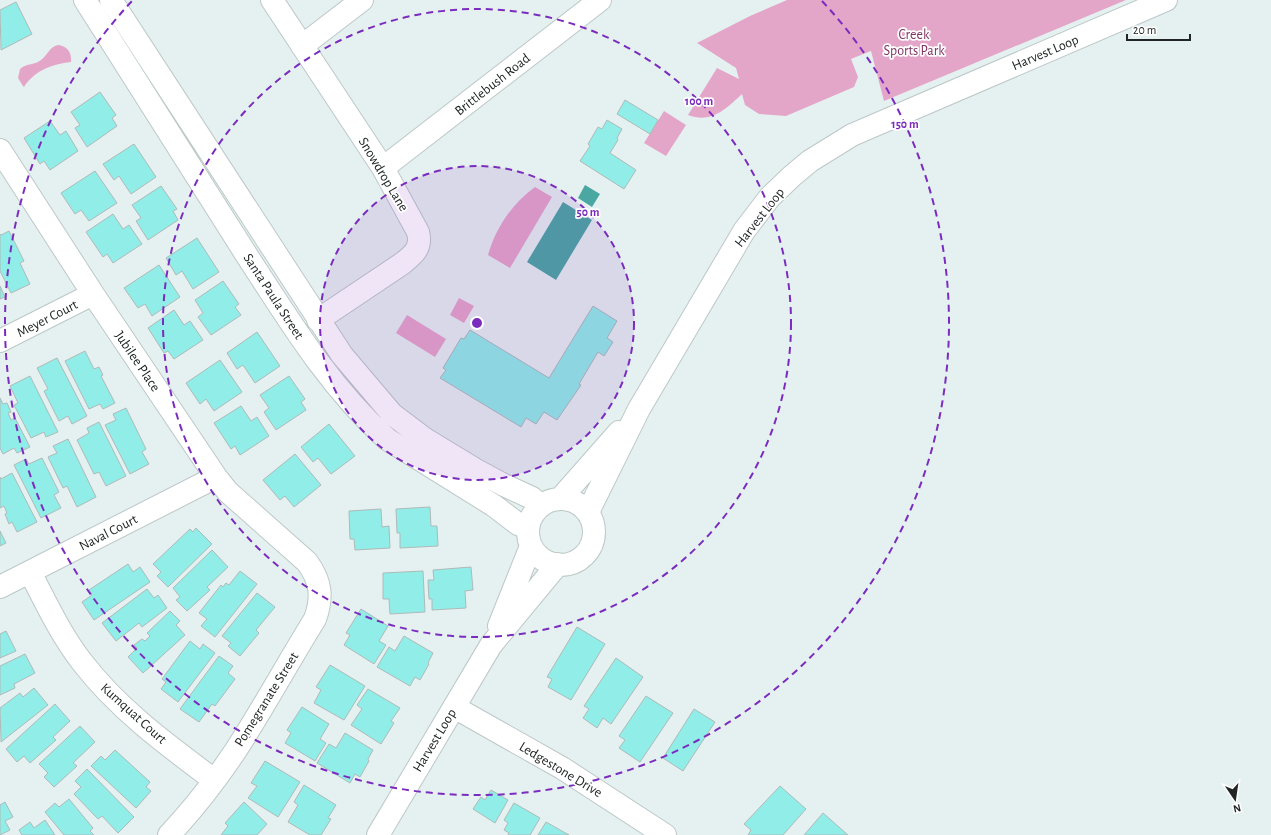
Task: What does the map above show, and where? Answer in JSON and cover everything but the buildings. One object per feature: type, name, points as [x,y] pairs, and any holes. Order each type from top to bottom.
[{"type":"street","name":"Santa Paula Street","points":[[85,0],[153,110],[302,339],[338,388],[387,439],[493,505],[518,524],[530,537]]},
{"type":"street","name":"Santa Paula Street","points":[[111,0],[318,320],[342,355],[392,414],[425,439],[476,470],[532,498],[551,502]]},
{"type":"street","name":"Snowdrop Lane","points":[[272,0],[383,168],[418,232],[419,238],[416,253],[386,275],[318,320]]},
{"type":"street","points":[[302,46],[362,0]]},
{"type":"street","name":"Brittlebush Road","points":[[383,168],[600,0]]},
{"type":"street","name":"Harvest Loop","points":[[588,512],[639,409],[744,232],[770,197],[792,176],[810,161],[852,135],[1166,0]]},
{"type":"street","name":"Jubilee Place","points":[[0,150],[93,294],[216,477],[228,492],[299,553]]},
{"type":"street","name":"Meyer Court","points":[[0,341],[93,294]]},
{"type":"street","name":"Harvest Loop","points":[[551,502],[639,409]]},
{"type":"street","name":"Naval Court","points":[[0,587],[216,477]]},
{"type":"street","points":[[569,500],[577,503],[588,512],[593,522],[594,534],[588,550],[575,561],[558,564],[549,562],[540,557],[530,537],[531,518],[551,502],[569,500]]},
{"type":"street","name":"Harvest Loop","points":[[491,645],[530,537]]},
{"type":"street","name":"Pomegranate Street","points":[[169,835],[185,818],[248,732],[316,619],[320,607],[320,587],[312,568],[299,553]]},
{"type":"street","name":"Harvest Loop","points":[[378,835],[491,645],[558,564]]},
{"type":"street","name":"Kumquat Court","points":[[30,572],[66,639],[100,684],[121,706],[214,780]]},
{"type":"street","name":"Ledgestone Drive","points":[[454,707],[562,768],[665,835]]},
{"type":"green space","name":"Creek Sports Park","points":[[787,0],[1126,0],[884,101],[871,51],[851,59],[858,77],[854,87],[786,116],[759,114],[745,105],[742,94],[718,114],[704,118],[688,115],[717,68],[739,79],[736,68],[697,43],[750,16]]},
{"type":"green space","points":[[58,45],[66,48],[70,52],[71,62],[57,64],[44,69],[28,81],[24,87],[18,78],[20,69],[39,62],[53,47]]},
{"type":"green space","points":[[664,111],[686,125],[666,156],[644,143]]},
{"type":"green space","points":[[535,187],[552,197],[510,268],[488,255],[491,245],[500,226],[512,209]]},
{"type":"green space","points":[[459,298],[474,306],[464,323],[450,315]]},
{"type":"green space","points":[[407,315],[446,339],[435,357],[396,333]]},
{"type":"water","points":[[585,185],[600,194],[592,207],[578,198]]},
{"type":"water","points":[[563,202],[592,220],[556,280],[527,262]]}]
